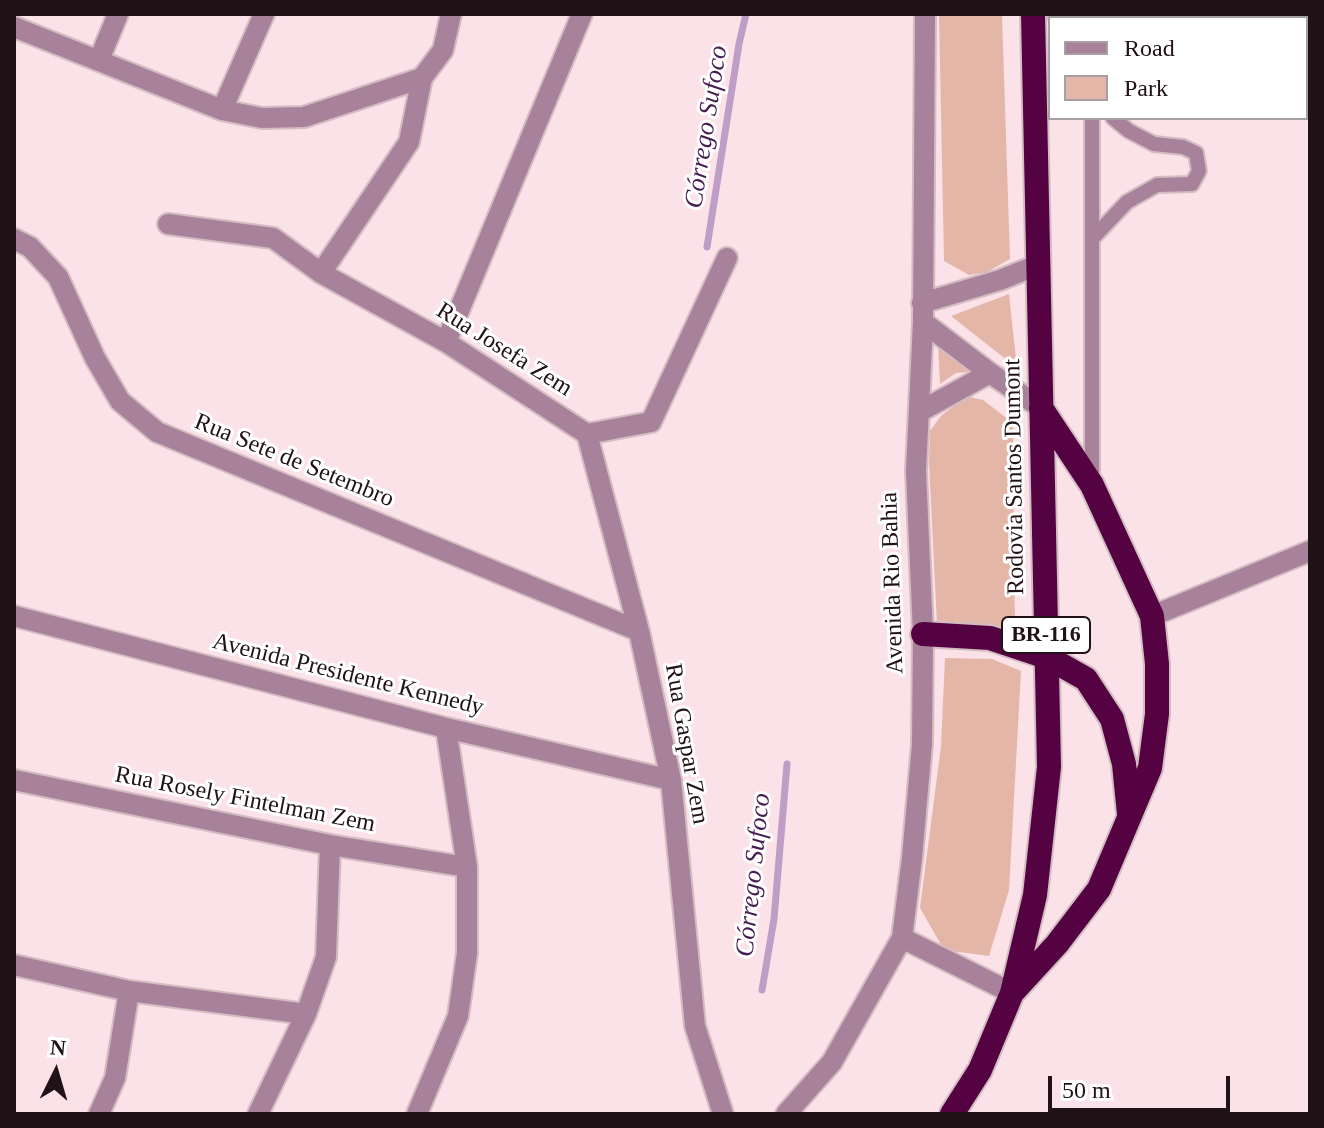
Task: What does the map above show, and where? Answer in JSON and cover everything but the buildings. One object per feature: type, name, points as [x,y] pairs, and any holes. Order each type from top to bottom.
[{"type":"highway","name":"Rodovia Santos Dumont","points":[[952,1114],[980,1070],[1012,993],[1035,895],[1049,767],[1033,14]]},
{"type":"highway","points":[[1012,993],[1057,944],[1099,889],[1150,768],[1157,714],[1157,664],[1152,616],[1092,485],[1041,408]]},
{"type":"highway","points":[[923,634],[990,638],[1047,657],[1086,679],[1112,719],[1124,764],[1129,821]]},
{"type":"street","points":[[99,60],[118,14]]},
{"type":"street","points":[[222,110],[264,14]]},
{"type":"street","points":[[321,273],[409,142],[422,78],[443,50],[451,14]]},
{"type":"street","points":[[446,342],[582,14]]},
{"type":"street","name":"Avenida Rio Bahia","points":[[786,1114],[832,1062],[902,938],[922,744],[923,634],[916,471],[923,312],[925,14]]},
{"type":"street","points":[[14,27],[222,110],[262,118],[304,117],[422,78]]},
{"type":"street","name":"Rua Josefa Zem","points":[[168,224],[273,238],[321,273],[446,342],[587,434]]},
{"type":"street","name":"Rua Sete de Setembro","points":[[14,239],[30,247],[58,277],[95,358],[120,401],[157,432],[639,631]]},
{"type":"street","points":[[587,434],[651,422],[727,258]]},
{"type":"street","points":[[1040,264],[923,312],[990,373],[1041,408]]},
{"type":"street","points":[[919,412],[990,373]]},
{"type":"street","name":"Rua Gaspar Zem","points":[[587,434],[639,631],[671,780],[695,1026],[723,1114]]},
{"type":"street","points":[[1152,616],[1310,551]]},
{"type":"street","name":"Avenida Presidente Kennedy","points":[[14,616],[446,728],[671,780]]},
{"type":"street","points":[[417,1114],[458,1016],[467,953],[467,867],[446,728]]},
{"type":"street","name":"Rua Rosely Fintelman Zem","points":[[14,780],[330,845],[467,867]]},
{"type":"street","points":[[258,1114],[306,1014],[326,957],[330,845]]},
{"type":"street","points":[[902,938],[1012,993]]},
{"type":"street","points":[[14,965],[129,991],[306,1014]]},
{"type":"street","points":[[99,1114],[115,1078],[129,991]]},
{"type":"lane","points":[[1092,120],[1092,485]]},
{"type":"lane","points":[[1092,239],[1127,202],[1157,185],[1192,184],[1199,171],[1196,153],[1183,147],[1154,144],[1115,120]]},
{"type":"green space","points":[[939,14],[1002,14],[1010,259],[987,272],[969,275],[944,261]]},
{"type":"green space","points":[[1009,294],[1017,368],[951,316]]},
{"type":"green space","points":[[938,344],[969,372],[956,373],[940,384]]},
{"type":"green space","points":[[970,397],[983,400],[1013,423],[1015,636],[972,624],[937,624],[930,431],[941,416]]},
{"type":"green space","points":[[945,658],[992,659],[1021,671],[1009,890],[989,956],[944,950],[920,908],[941,746]]},
{"type":"waterway","name":"Córrego Sufoco","points":[[707,247],[746,14]]},
{"type":"waterway","name":"Córrego Sufoco","points":[[762,990],[774,919],[787,764]]}]
